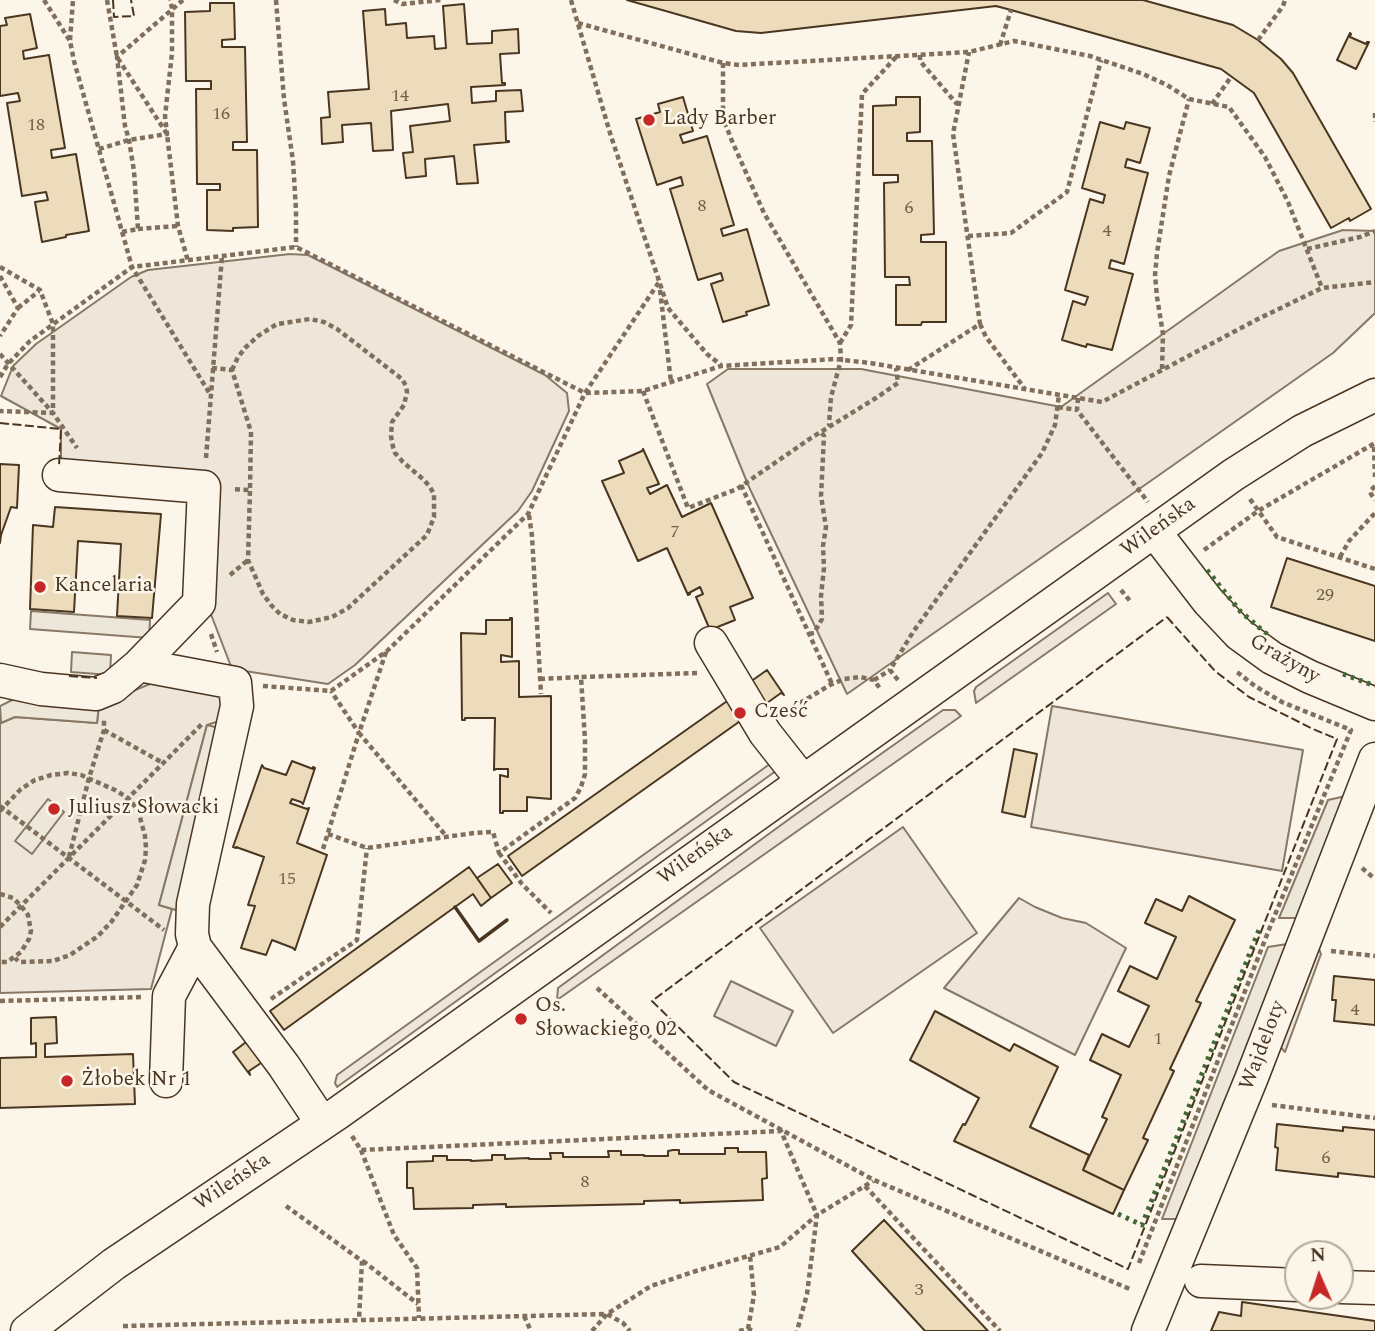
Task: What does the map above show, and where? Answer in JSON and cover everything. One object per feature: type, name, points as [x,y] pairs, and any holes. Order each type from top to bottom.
[{"type":"street","name":"Wileńska","points":[[27,1331],[114,1264],[336,1128],[1152,516],[1233,475],[1302,432],[1375,395]]},
{"type":"street","points":[[0,680],[41,689],[96,694],[113,687],[139,665],[199,603],[204,487],[59,475]]},
{"type":"street","name":"Grażyny","points":[[1152,516],[1208,601],[1239,634],[1272,657],[1310,677],[1375,704]]},
{"type":"street","points":[[711,643],[765,733],[802,780]]},
{"type":"street","points":[[139,665],[236,695],[193,904],[191,922],[195,947],[302,1093],[336,1128]]},
{"type":"street","name":"Wajdeloty","points":[[1148,1331],[1252,1077],[1375,759]]},
{"type":"street","points":[[166,1081],[169,996],[195,947]]},
{"type":"street","points":[[1201,1281],[1284,1284]]},
{"type":"street","points":[[1354,1287],[1375,1288]]},
{"type":"path","points":[[44,0],[70,41]]},
{"type":"path","points":[[73,0],[70,41],[74,61],[132,267],[211,394]]},
{"type":"path","points":[[107,0],[134,171],[138,229]]},
{"type":"path","points":[[170,0],[172,53],[165,116],[178,226],[188,261]]},
{"type":"path","points":[[117,57],[183,0]]},
{"type":"path","points":[[276,0],[284,99],[293,161],[296,247]]},
{"type":"path","points":[[394,0],[401,4],[442,0]]},
{"type":"path","points":[[571,0],[610,134],[668,308],[721,366]]},
{"type":"path","points":[[1258,40],[1285,0]]},
{"type":"path","points":[[1000,45],[1011,10]]},
{"type":"path","points":[[578,23],[738,65],[970,52],[1014,41],[1090,56],[1143,74],[1189,99],[1229,107],[1265,157],[1288,202],[1322,288]]},
{"type":"path","points":[[970,52],[953,134],[980,324],[986,337],[1026,389]]},
{"type":"path","points":[[920,55],[920,61],[959,104]]},
{"type":"path","points":[[840,343],[851,325],[862,94],[897,56]]},
{"type":"path","points":[[117,57],[167,134]]},
{"type":"path","points":[[968,236],[1011,233],[1067,192],[1101,60]]},
{"type":"path","points":[[723,63],[723,118],[764,213],[840,343],[841,360],[831,397],[830,426]]},
{"type":"path","points":[[1212,104],[1231,77]]},
{"type":"path","points":[[1162,369],[1163,334],[1155,275],[1157,253],[1169,176],[1189,99]]},
{"type":"path","points":[[1375,113],[1375,122]]},
{"type":"path","points":[[99,149],[129,140],[167,134]]},
{"type":"path","points":[[122,232],[178,226]]},
{"type":"path","points":[[1307,249],[1375,231]]},
{"type":"path","points":[[0,377],[8,364],[30,341],[132,267],[296,247],[585,393],[643,391],[721,366],[841,360],[1102,402],[1322,288],[1375,282]]},
{"type":"path","points":[[222,256],[204,487],[250,490]]},
{"type":"path","points":[[0,267],[40,290],[53,324],[53,413]]},
{"type":"path","points":[[0,276],[18,308]]},
{"type":"path","points":[[659,282],[671,382]]},
{"type":"path","points":[[0,927],[163,763],[236,695],[331,691],[387,651],[528,514],[585,393],[659,282]]},
{"type":"path","points":[[0,336],[18,308],[40,290]]},
{"type":"path","points":[[310,319],[337,329],[402,379],[406,386],[404,405],[392,422],[393,447],[403,462],[430,487],[434,517],[427,535],[348,608],[332,617],[309,622],[293,620],[280,614],[263,594],[248,560],[251,432],[232,370],[238,357],[258,336],[277,324],[310,319]]},
{"type":"path","points":[[908,370],[980,324]]},
{"type":"path","points":[[0,354],[53,413],[97,478]]},
{"type":"path","points":[[212,368],[232,370]]},
{"type":"path","points":[[643,391],[688,508],[737,489],[898,383],[896,368]]},
{"type":"path","points":[[874,680],[890,670],[913,632],[1042,453],[1055,425],[1059,395]]},
{"type":"path","points":[[1078,398],[1077,410],[1152,516]]},
{"type":"path","points":[[1058,407],[1077,410]]},
{"type":"path","points":[[0,411],[53,413]]},
{"type":"path","points":[[809,634],[814,633],[821,620],[826,527],[821,496],[824,436],[821,432]]},
{"type":"path","points":[[1198,554],[1258,511],[1373,446],[1375,477]]},
{"type":"path","points":[[1233,475],[1277,537],[1375,569]]},
{"type":"path","points":[[741,485],[832,684]]},
{"type":"path","points":[[1375,486],[1370,491],[1375,500]]},
{"type":"path","points":[[1340,558],[1349,541],[1375,513]]},
{"type":"path","points":[[528,514],[533,536],[541,694]]},
{"type":"path","points":[[1204,550],[1210,558]]},
{"type":"path","points":[[1119,586],[1130,601]]},
{"type":"path","points":[[199,603],[224,671],[236,695]]},
{"type":"path","points":[[323,849],[387,651]]},
{"type":"path","points":[[890,670],[901,684]]},
{"type":"path","points":[[1139,1263],[1351,730],[1282,702],[1236,671]]},
{"type":"path","points":[[540,678],[697,673],[707,674],[727,685],[733,681]]},
{"type":"path","points":[[499,853],[575,798],[582,787],[585,774],[585,740],[581,677]]},
{"type":"path","points":[[765,733],[795,706],[844,679],[860,677],[874,680],[886,696]]},
{"type":"path","points":[[68,858],[104,730],[103,691]]},
{"type":"path","points":[[331,691],[359,733],[447,836]]},
{"type":"path","points":[[104,730],[163,763]]},
{"type":"path","points":[[15,958],[19,962],[45,962],[70,955],[98,936],[112,921],[127,901],[141,876],[146,848],[138,810],[128,798],[115,789],[68,773],[35,779],[20,789],[1,808],[127,901],[176,939],[195,947]]},
{"type":"path","points":[[328,834],[367,848],[494,832],[499,853],[522,884],[551,913]]},
{"type":"path","points":[[246,1014],[357,940],[367,848]]},
{"type":"path","points":[[1359,866],[1375,879]]},
{"type":"path","points":[[0,894],[13,898],[22,905],[29,920],[30,931],[26,946],[15,958],[0,962]]},
{"type":"path","points":[[1328,950],[1375,956]]},
{"type":"path","points":[[597,988],[708,1090],[874,1180],[1132,1290]]},
{"type":"path","points":[[0,1001],[169,996]]},
{"type":"path","points":[[1269,1105],[1375,1118]]},
{"type":"path","points":[[336,1128],[361,1150],[394,1235],[417,1268],[419,1318]]},
{"type":"path","points":[[361,1150],[781,1131]]},
{"type":"path","points":[[781,1131],[817,1214],[807,1294],[797,1331]]},
{"type":"path","points":[[592,1331],[607,1314],[651,1286],[780,1247],[817,1214],[874,1180]]},
{"type":"path","points":[[865,1185],[1000,1331]]},
{"type":"path","points":[[286,1206],[418,1304]]},
{"type":"path","points":[[748,1329],[754,1295],[750,1256]]},
{"type":"path","points":[[359,1320],[362,1261]]},
{"type":"path","points":[[123,1326],[607,1314],[623,1323],[630,1331]]},
{"type":"path","points":[[524,1316],[531,1331]]},
{"type":"path","points":[[739,1331],[755,1331]]},
{"type":"shaded area","points":[[1343,230],[1375,231],[1375,313],[1333,353],[847,694],[749,487],[707,384],[728,369],[861,369],[1061,407],[1279,251]]},
{"type":"shaded area","points":[[290,254],[308,255],[545,375],[567,393],[569,411],[532,491],[518,511],[355,665],[328,684],[232,669],[207,604],[215,481],[61,465],[61,429],[1,396],[13,366],[36,344],[131,277],[148,270]]},
{"type":"shaded area","points":[[1108,593],[1116,604],[976,703],[976,687]]},
{"type":"shaded area","points":[[31,611],[150,620],[149,638],[30,629]]},
{"type":"shaded area","points":[[72,652],[111,655],[110,675],[71,672]]},
{"type":"shaded area","points":[[157,681],[221,696],[226,719],[207,725],[159,905],[172,909],[151,989],[0,993],[0,722],[15,717],[97,723],[99,705]]},
{"type":"shaded area","points":[[14,699],[99,705],[97,723],[15,717],[1,723],[0,706]]},
{"type":"shaded area","points":[[1052,706],[1303,750],[1282,871],[1031,827]]},
{"type":"shaded area","points":[[943,710],[955,710],[961,716],[557,1000],[558,988]]},
{"type":"shaded area","points":[[207,725],[227,730],[179,911],[159,905]]},
{"type":"shaded area","points":[[774,761],[780,768],[337,1087],[337,1075]]},
{"type":"shaded area","points":[[1346,796],[1298,918],[1279,918],[1328,800]]},
{"type":"shaded area","points":[[48,799],[64,812],[32,854],[15,841]]},
{"type":"shaded area","points":[[903,827],[977,933],[833,1033],[760,928]]},
{"type":"shaded area","points":[[1019,898],[1062,918],[1086,923],[1126,948],[1075,1055],[944,988]]},
{"type":"shaded area","points":[[1315,939],[1321,954],[1285,1052],[1276,1042]]},
{"type":"shaded area","points":[[1287,944],[1179,1219],[1162,1219],[1268,947]]},
{"type":"shaded area","points":[[731,981],[793,1011],[776,1046],[714,1016]]},
{"type":"building","points":[[627,0],[1143,0],[1233,25],[1258,40],[1293,73],[1371,209],[1331,228],[1254,93],[1221,69],[1011,10],[996,6],[761,33],[736,31]]},
{"type":"building","points":[[210,3],[234,3],[235,39],[222,40],[222,47],[245,47],[247,142],[233,142],[233,150],[257,150],[258,227],[233,228],[233,231],[207,230],[207,190],[220,190],[220,184],[197,184],[196,89],[211,89],[211,81],[186,81],[185,12],[210,11]]},
{"type":"building","points":[[464,4],[467,44],[492,43],[492,31],[518,29],[519,53],[500,54],[502,83],[505,85],[471,87],[472,103],[496,101],[496,91],[521,90],[523,111],[505,112],[506,141],[509,142],[474,145],[478,183],[457,184],[454,156],[425,159],[426,176],[406,178],[403,153],[413,152],[410,126],[450,121],[448,104],[391,111],[393,150],[373,151],[371,123],[342,125],[343,142],[322,144],[321,118],[330,117],[328,92],[369,89],[363,11],[385,9],[386,25],[406,23],[407,38],[434,36],[435,49],[446,48],[443,6]]},
{"type":"building","points":[[30,14],[37,48],[23,51],[24,59],[49,55],[65,148],[51,150],[52,158],[76,154],[89,231],[42,242],[35,202],[48,200],[46,192],[22,196],[7,103],[20,101],[18,93],[0,96],[0,26],[7,25],[5,18]]},
{"type":"building","points":[[1350,33],[1350,37],[1366,44],[1369,42],[1356,69],[1337,60]]},
{"type":"building","points":[[683,97],[693,131],[680,135],[683,143],[707,136],[734,225],[721,229],[723,236],[747,229],[769,305],[723,322],[711,284],[723,280],[721,273],[698,280],[670,189],[683,185],[681,177],[657,185],[636,119],[660,112],[658,104]]},
{"type":"building","points":[[896,97],[920,97],[920,132],[907,133],[907,141],[932,141],[934,234],[921,235],[921,242],[946,242],[946,322],[896,325],[896,285],[910,285],[909,277],[885,277],[884,183],[898,182],[898,175],[873,175],[873,106],[896,105]]},
{"type":"building","points":[[1100,122],[1124,129],[1126,122],[1150,128],[1140,163],[1127,159],[1125,167],[1148,173],[1124,264],[1111,260],[1109,268],[1133,274],[1112,350],[1087,344],[1086,347],[1062,340],[1073,301],[1085,305],[1088,297],[1065,290],[1090,199],[1103,203],[1105,195],[1082,188]]},
{"type":"building","points":[[643,449],[659,484],[647,488],[650,494],[667,485],[682,517],[711,503],[753,598],[730,607],[735,620],[710,630],[696,597],[703,594],[700,587],[688,595],[667,548],[638,561],[602,481],[624,473],[619,461]]},
{"type":"building","points":[[0,464],[19,465],[17,508],[11,507],[0,543]]},
{"type":"building","points":[[55,507],[161,514],[152,618],[117,616],[121,544],[78,541],[74,612],[30,609],[33,525],[53,527]]},
{"type":"building","points":[[1287,558],[1375,586],[1375,641],[1271,607]]},
{"type":"building","points":[[510,618],[512,657],[501,655],[501,662],[519,661],[519,697],[551,696],[551,799],[527,797],[527,811],[500,813],[500,775],[508,777],[508,769],[494,770],[495,718],[462,720],[461,633],[486,634],[486,620]]},
{"type":"building","points":[[767,670],[784,695],[781,693],[767,703],[768,707],[750,682]]},
{"type":"building","points":[[730,699],[743,719],[522,876],[508,856]]},
{"type":"building","points":[[1014,749],[1037,754],[1025,817],[1002,812]]},
{"type":"building","points":[[292,761],[315,768],[303,804],[292,799],[290,803],[309,808],[297,843],[327,855],[295,950],[272,940],[266,955],[241,948],[255,906],[248,905],[264,857],[233,847],[262,765],[286,775]]},
{"type":"building","points":[[498,864],[512,883],[491,898],[477,878]]},
{"type":"building","points":[[469,867],[491,898],[481,906],[473,894],[284,1030],[270,1011]]},
{"type":"building","points":[[1189,896],[1235,920],[1196,1001],[1201,1003],[1170,1069],[1174,1071],[1143,1138],[1148,1140],[1124,1190],[1083,1170],[1107,1119],[1102,1117],[1121,1075],[1090,1060],[1102,1034],[1129,1047],[1149,1006],[1118,991],[1130,966],[1157,979],[1176,937],[1145,923],[1156,899],[1182,911]]},
{"type":"building","points":[[1334,976],[1375,980],[1375,1025],[1334,1021]]},
{"type":"building","points":[[935,1011],[1010,1051],[1014,1044],[1058,1067],[1030,1127],[1089,1155],[1083,1170],[1124,1190],[1113,1214],[954,1141],[979,1098],[910,1060]]},
{"type":"building","name":"Żłobek Nr 1","points":[[56,1017],[57,1043],[45,1044],[45,1057],[133,1054],[135,1104],[0,1108],[0,1058],[36,1057],[36,1043],[31,1044],[31,1018]]},
{"type":"building","points":[[250,1039],[264,1061],[249,1071],[250,1075],[233,1052]]},
{"type":"building","points":[[1277,1124],[1343,1131],[1343,1127],[1375,1130],[1375,1177],[1338,1173],[1338,1177],[1276,1170]]},
{"type":"building","points":[[725,1148],[738,1148],[738,1152],[766,1152],[767,1178],[762,1179],[763,1200],[680,1203],[680,1200],[644,1201],[644,1204],[506,1207],[506,1204],[473,1205],[473,1208],[414,1209],[413,1188],[407,1188],[407,1162],[433,1161],[433,1156],[447,1156],[447,1160],[471,1161],[492,1160],[492,1155],[505,1155],[505,1159],[551,1159],[550,1153],[563,1153],[563,1157],[609,1157],[608,1151],[621,1151],[621,1155],[668,1156],[668,1151],[673,1150],[679,1150],[679,1154],[725,1154]]},
{"type":"building","points":[[884,1220],[988,1331],[925,1331],[852,1251]]},
{"type":"building","points":[[1242,1302],[1375,1321],[1375,1331],[1211,1331],[1219,1312],[1241,1316]]},
{"type":"hedge","points":[[1207,570],[1240,611],[1269,636]]},
{"type":"hedge","points":[[1343,674],[1375,686]]},
{"type":"hedge","points":[[1118,1214],[1142,1225],[1259,930]]},
{"type":"fence","points":[[113,0],[114,17],[134,16],[131,0]]},
{"type":"fence","points":[[0,423],[61,429],[59,466]]},
{"type":"fence","points":[[1167,617],[1215,671],[1249,697],[1337,739],[1128,1269],[734,1082],[652,1001],[1167,617]]},
{"type":"fence","points":[[69,676],[97,678]]},
{"type":"wall","points":[[455,907],[479,941],[507,920]]},
{"type":"place","name":"Lady Barber","points":[[649,120]]},
{"type":"place","name":"Kancelaria","points":[[40,587]]},
{"type":"place","name":"Cześć","points":[[740,713]]},
{"type":"place","name":"Juliusz Słowacki","points":[[54,809]]},
{"type":"place","name":"Os. Słowackiego 02","points":[[521,1019]]},
{"type":"place","name":"Żłobek Nr 1","points":[[67,1081]]}]
